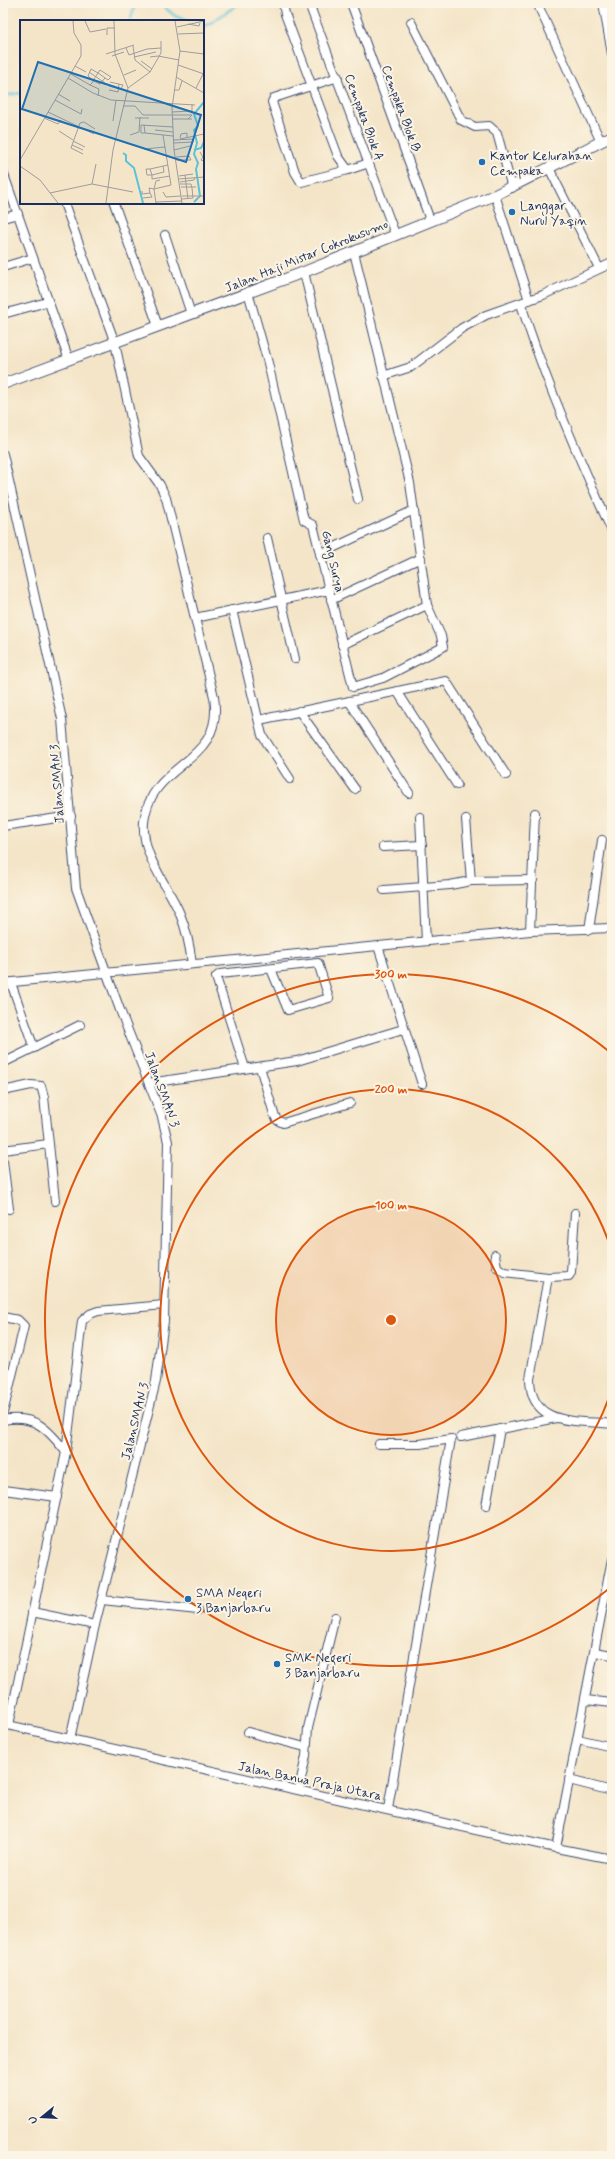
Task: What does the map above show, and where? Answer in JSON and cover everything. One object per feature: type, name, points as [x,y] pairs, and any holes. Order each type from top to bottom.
[{"type":"main road","name":"Jalan Haji Mistar Cokrokusumo","points":[[3,384],[304,272],[395,234],[495,195],[512,188],[612,136]]},
{"type":"street","points":[[283,3],[285,14],[313,85],[338,156],[348,170]]},
{"type":"street","name":"Cempaka Blok B","points":[[351,3],[430,220]]},
{"type":"street","points":[[538,3],[601,142]]},
{"type":"street","points":[[604,3],[612,54]]},
{"type":"street","name":"Cempaka Blok A","points":[[313,6],[395,234]]},
{"type":"street","points":[[411,22],[461,120],[475,127],[490,126],[497,133],[512,188]]},
{"type":"street","points":[[338,77],[274,98],[272,102],[298,179],[301,182],[307,182],[369,163]]},
{"type":"street","points":[[549,168],[599,268]]},
{"type":"street","points":[[3,172],[69,360]]},
{"type":"street","points":[[495,195],[529,300]]},
{"type":"street","points":[[64,204],[115,343],[135,441],[143,464],[160,485],[166,498],[214,697],[216,717],[205,744],[198,752],[164,780],[151,797],[144,829],[155,868],[180,914],[189,941],[192,964]]},
{"type":"street","points":[[114,204],[158,326]]},
{"type":"street","points":[[3,218],[18,214]]},
{"type":"street","points":[[165,235],[191,314]]},
{"type":"street","points":[[353,687],[383,678],[440,650],[444,645],[427,605],[410,483],[354,252]]},
{"type":"street","points":[[3,267],[33,258]]},
{"type":"street","points":[[383,376],[411,367],[472,322],[486,315],[521,304],[612,262]]},
{"type":"street","points":[[304,272],[358,499]]},
{"type":"street","name":"Gang Surya","points":[[248,292],[268,363],[304,520],[314,525],[353,687],[352,700],[408,793]]},
{"type":"street","points":[[3,314],[48,302]]},
{"type":"street","points":[[521,304],[534,348],[612,531]]},
{"type":"street","name":"JalanSMAN 3","points":[[3,454],[62,719],[72,860],[76,888],[162,1117],[168,1142],[168,1220],[163,1338],[156,1382],[95,1624],[70,1740]]},
{"type":"street","points":[[320,554],[414,510]]},
{"type":"street","points":[[267,538],[295,659]]},
{"type":"street","points":[[331,600],[421,558]]},
{"type":"street","points":[[195,618],[329,590]]},
{"type":"street","points":[[342,645],[427,605]]},
{"type":"street","points":[[232,610],[262,736],[290,779]]},
{"type":"street","points":[[259,720],[446,681],[506,775]]},
{"type":"street","points":[[397,691],[457,785]]},
{"type":"street","points":[[300,711],[355,789]]},
{"type":"street","points":[[530,930],[535,813]]},
{"type":"street","points":[[3,826],[70,816]]},
{"type":"street","points":[[420,817],[426,941]]},
{"type":"street","points":[[466,819],[471,881]]},
{"type":"street","points":[[589,930],[602,840]]},
{"type":"street","points":[[382,847],[422,845]]},
{"type":"street","points":[[384,890],[423,888],[471,881],[533,880]]},
{"type":"street","points":[[34,1048],[7,983],[530,930],[589,930],[612,928]]},
{"type":"street","points":[[378,946],[403,1029],[422,1084]]},
{"type":"street","points":[[245,1068],[216,977],[220,974],[318,963],[329,998],[288,1010],[271,969]]},
{"type":"street","points":[[3,1063],[80,1025]]},
{"type":"street","points":[[149,1083],[297,1061],[403,1029]]},
{"type":"street","points":[[260,1067],[274,1114],[277,1120],[283,1123],[350,1103]]},
{"type":"street","points":[[3,1091],[31,1085],[41,1086],[44,1097],[55,1201]]},
{"type":"street","points":[[3,1150],[48,1144]]},
{"type":"street","points":[[3,1161],[9,1209]]},
{"type":"street","points":[[495,1255],[497,1267],[504,1272],[564,1278],[569,1276],[571,1272],[575,1213]]},
{"type":"street","points":[[548,1277],[530,1379],[531,1390],[538,1407],[548,1415],[558,1418],[612,1424]]},
{"type":"street","points":[[6,1724],[58,1497],[66,1452],[82,1321],[90,1314],[98,1311],[164,1305]]},
{"type":"street","points":[[3,1317],[18,1320],[24,1326],[3,1413]]},
{"type":"street","points":[[461,1437],[558,1418]]},
{"type":"street","points":[[3,1420],[25,1419],[38,1424],[52,1434],[66,1452]]},
{"type":"street","points":[[486,1506],[500,1429]]},
{"type":"street","points":[[379,1444],[420,1444],[451,1439],[388,1809]]},
{"type":"street","points":[[3,1490],[58,1497]]},
{"type":"street","points":[[556,1848],[586,1700],[612,1559]]},
{"type":"street","points":[[102,1600],[198,1610]]},
{"type":"street","points":[[32,1612],[95,1624]]},
{"type":"street","points":[[299,1789],[308,1728],[335,1617]]},
{"type":"street","points":[[595,1652],[612,1656]]},
{"type":"street","points":[[586,1700],[612,1703]]},
{"type":"street","name":"Jalan Banua Praja Utara","points":[[6,1724],[70,1740],[299,1789],[556,1848],[612,1859]]},
{"type":"street","points":[[248,1732],[305,1747]]},
{"type":"street","points":[[578,1739],[612,1747]]},
{"type":"street","points":[[569,1780],[612,1791]]},
{"type":"waterway","points":[[130,20],[136,3]]},
{"type":"waterway","points":[[159,3],[175,16],[185,20]]},
{"type":"waterway","points":[[204,26],[209,24],[240,3]]},
{"type":"waterway","points":[[3,96],[20,93]]},
{"type":"place","name":"Kantor Kelurahan Cempaka","points":[[482,162]]},
{"type":"place","name":"Langgar Nurul Yaqin","points":[[512,212]]},
{"type":"place","name":"SMA Negeri 3 Banjarbaru","points":[[188,1599]]},
{"type":"place","name":"SMK Negeri 3 Banjarbaru","points":[[277,1664]]}]
